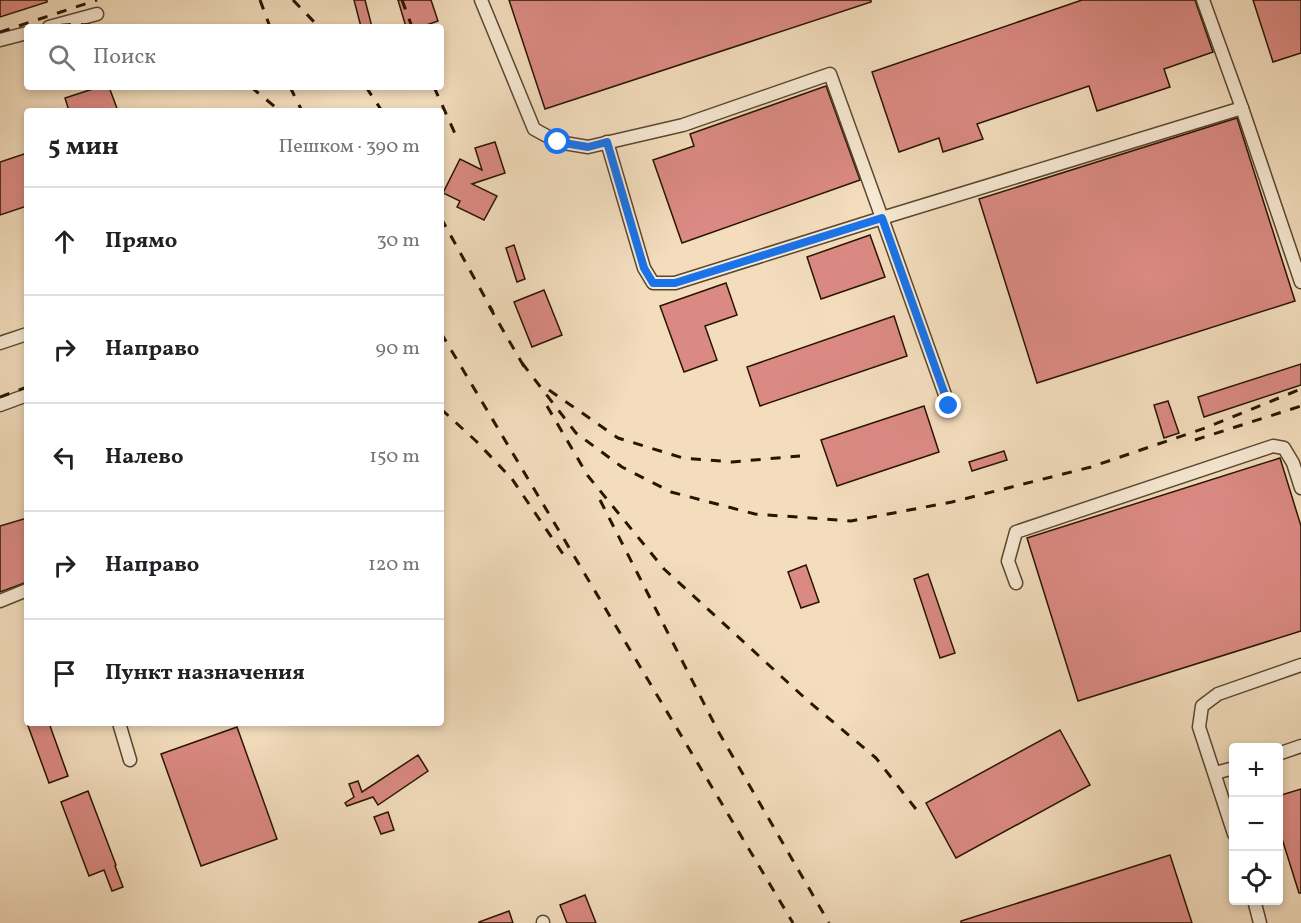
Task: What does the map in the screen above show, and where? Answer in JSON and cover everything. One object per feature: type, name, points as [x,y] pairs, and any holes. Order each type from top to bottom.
[{"type":"lane","points":[[481,0],[534,129],[558,142],[588,147],[682,125],[831,74],[949,406]]},
{"type":"lane","points":[[1203,0],[1301,282]]},
{"type":"lane","points":[[59,24],[97,14]]},
{"type":"lane","points":[[0,40],[24,34]]},
{"type":"lane","points":[[607,142],[644,268],[653,283],[675,283],[1242,108]]},
{"type":"lane","points":[[0,343],[24,335]]},
{"type":"lane","points":[[0,405],[24,396]]},
{"type":"lane","points":[[1016,583],[1008,561],[1016,532],[1097,504],[1273,446],[1284,448],[1293,463],[1301,488]]},
{"type":"lane","points":[[0,601],[24,591]]},
{"type":"lane","points":[[1229,820],[1199,728],[1203,706],[1218,694],[1301,664]]},
{"type":"lane","points":[[120,726],[130,760]]},
{"type":"lane","points":[[1283,751],[1301,746]]},
{"type":"lane","points":[[1215,773],[1229,769]]},
{"type":"lane","points":[[1255,905],[1260,923]]},
{"type":"building","points":[[0,0],[47,0],[47,2],[0,17]]},
{"type":"building","points":[[354,0],[365,0],[371,24],[360,24]]},
{"type":"building","points":[[398,0],[431,0],[438,21],[430,24],[405,24]]},
{"type":"building","points":[[509,0],[871,0],[871,2],[545,109]]},
{"type":"building","points":[[1082,0],[1195,0],[1213,52],[1164,69],[1170,87],[1097,111],[1089,86],[977,124],[983,139],[943,152],[939,138],[899,152],[872,72]]},
{"type":"building","points":[[1253,0],[1301,0],[1301,53],[1273,62]]},
{"type":"building","points":[[826,86],[860,180],[682,243],[653,160],[694,146],[690,134]]},
{"type":"building","points":[[90,90],[110,90],[117,108],[68,108],[65,98]]},
{"type":"building","points":[[1237,118],[1295,301],[1037,383],[979,199]]},
{"type":"building","points":[[495,142],[505,173],[472,184],[497,196],[484,220],[457,207],[460,201],[444,193],[460,159],[482,170],[475,148]]},
{"type":"building","points":[[24,154],[24,207],[0,215],[0,162]]},
{"type":"building","points":[[870,235],[885,277],[821,299],[807,257]]},
{"type":"building","points":[[514,245],[525,279],[517,282],[506,248]]},
{"type":"building","points":[[726,283],[737,315],[705,326],[717,360],[684,372],[660,306]]},
{"type":"building","points":[[544,290],[562,335],[532,347],[514,302]]},
{"type":"building","points":[[894,316],[907,356],[760,406],[747,367]]},
{"type":"building","points":[[1301,364],[1301,385],[1204,417],[1198,397]]},
{"type":"building","points":[[1168,401],[1179,433],[1164,438],[1154,405]]},
{"type":"building","points":[[924,406],[939,452],[837,486],[821,440]]},
{"type":"building","points":[[1004,451],[1007,460],[972,471],[969,462]]},
{"type":"building","points":[[1280,458],[1301,526],[1301,631],[1078,701],[1027,538]]},
{"type":"building","points":[[24,519],[24,583],[0,592],[0,526]]},
{"type":"building","points":[[806,565],[819,602],[801,608],[788,572]]},
{"type":"building","points":[[928,574],[955,653],[940,658],[914,579]]},
{"type":"building","points":[[28,726],[50,726],[68,776],[49,783]]},
{"type":"building","points":[[237,727],[277,839],[201,866],[161,754]]},
{"type":"building","points":[[1060,730],[1090,785],[956,858],[926,803]]},
{"type":"building","points":[[418,755],[428,771],[378,805],[373,797],[347,806],[345,803],[354,797],[349,784],[358,781],[362,792]]},
{"type":"building","points":[[1301,789],[1301,893],[1299,893],[1283,842],[1283,794]]},
{"type":"building","points":[[88,791],[123,887],[112,891],[104,870],[89,876],[61,802]]},
{"type":"building","points":[[388,812],[394,830],[381,834],[374,817]]},
{"type":"building","points":[[1170,855],[1192,923],[961,923],[961,921]]},
{"type":"building","points":[[585,895],[596,923],[567,923],[560,905]]},
{"type":"building","points":[[509,911],[513,923],[479,923],[479,922]]},
{"type":"railway","points":[[24,24],[97,0]]},
{"type":"railway","points":[[260,0],[269,24]]},
{"type":"railway","points":[[293,0],[316,24]]},
{"type":"railway","points":[[402,0],[411,24]]},
{"type":"railway","points":[[0,32],[24,24]]},
{"type":"railway","points":[[255,90],[276,108]]},
{"type":"railway","points":[[292,90],[300,108]]},
{"type":"railway","points":[[368,90],[380,108]]},
{"type":"railway","points":[[435,90],[443,108]]},
{"type":"railway","points":[[444,109],[457,138]]},
{"type":"railway","points":[[444,223],[493,312]]},
{"type":"railway","points":[[489,306],[526,370]]},
{"type":"railway","points":[[444,338],[793,923]]},
{"type":"railway","points":[[522,363],[576,433],[622,467],[671,492],[755,514],[851,521],[952,502],[1091,467],[1205,428],[1301,389]]},
{"type":"railway","points":[[0,397],[24,388]]},
{"type":"railway","points":[[549,390],[618,438],[683,458],[732,462],[800,456]]},
{"type":"railway","points":[[547,406],[588,476],[664,569],[807,700],[876,758],[919,813]]},
{"type":"railway","points":[[1195,440],[1301,406]]},
{"type":"railway","points":[[444,412],[512,479],[563,554]]},
{"type":"railway","points":[[600,500],[718,731],[829,923]]},
{"type":"route","points":[[558,142],[588,147],[607,142],[644,268],[653,283],[675,283],[882,218],[949,406]]}]
